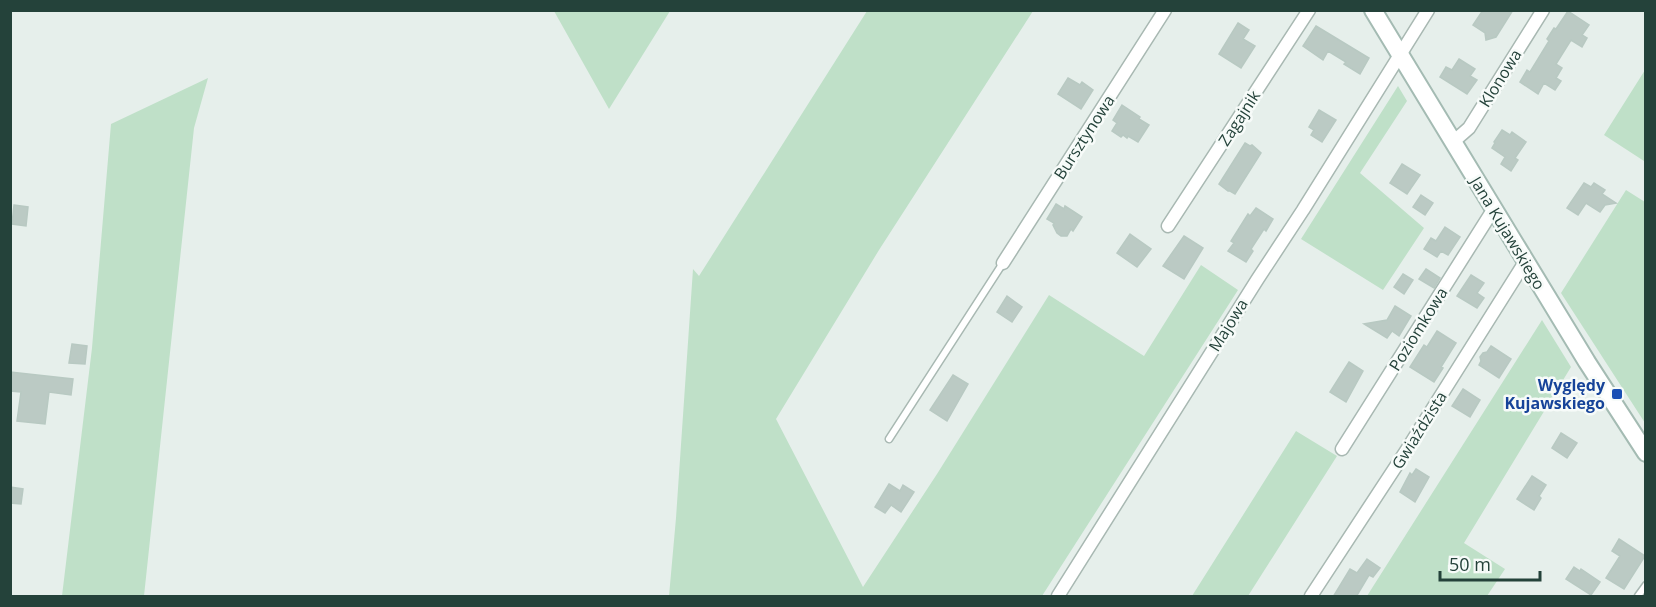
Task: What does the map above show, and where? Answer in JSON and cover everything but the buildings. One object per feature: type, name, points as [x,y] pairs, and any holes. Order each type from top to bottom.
[{"type":"main road","name":"Jana Kujawskiego","points":[[1373,10],[1525,262],[1646,453]]},
{"type":"street","name":"Bursztynowa","points":[[1003,263],[1165,10]]},
{"type":"street","name":"Zagajnik","points":[[1168,226],[1309,10]]},
{"type":"street","name":"Majowa","points":[[1058,597],[1428,10]]},
{"type":"street","name":"Klonowa","points":[[1453,142],[1469,128],[1543,10]]},
{"type":"street","name":"Poziomkowa","points":[[1342,448],[1493,210]]},
{"type":"street","name":"Gwiaździsta","points":[[1311,597],[1525,262]]},
{"type":"lane","points":[[889,439],[1003,263]]},
{"type":"lane","points":[[1638,597],[1646,585]]},
{"type":"green space","points":[[554,11],[670,11],[609,109]]},
{"type":"green space","points":[[867,11],[1033,11],[879,250],[776,419],[863,587],[1049,295],[1144,356],[1201,265],[1238,290],[1042,596],[669,596],[693,269],[699,276]]},
{"type":"green space","points":[[1645,70],[1646,159],[1644,161],[1604,135]]},
{"type":"green space","points":[[208,78],[194,128],[144,596],[62,596],[92,348],[111,124]]},
{"type":"green space","points":[[1398,86],[1407,101],[1360,173],[1424,228],[1383,290],[1301,239]]},
{"type":"green space","points":[[1626,190],[1645,202],[1645,423],[1561,293]]},
{"type":"green space","points":[[1542,320],[1571,367],[1464,543],[1505,569],[1487,596],[1367,596]]},
{"type":"green space","points":[[1296,431],[1337,456],[1248,596],[1192,596]]},
{"type":"place","name":"Wyględy Kujawskiego","points":[[1617,394]]}]
